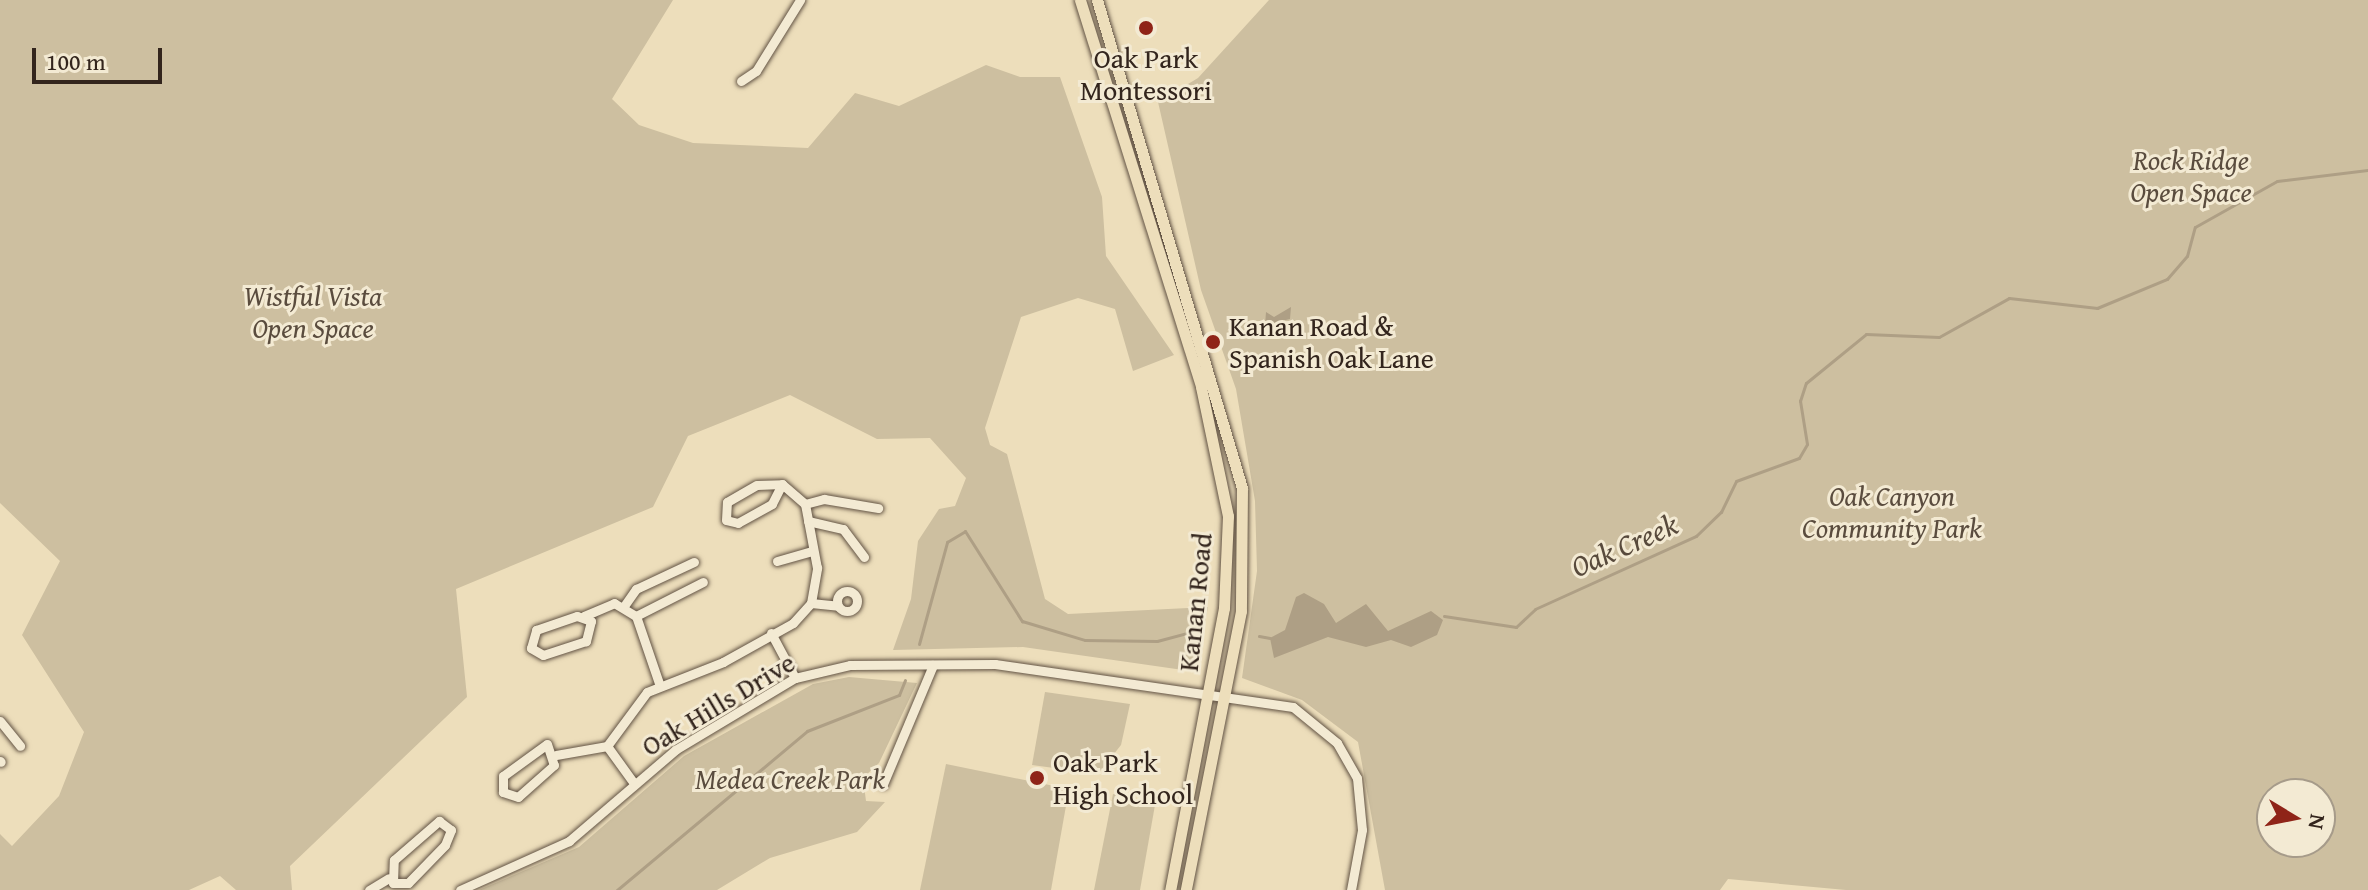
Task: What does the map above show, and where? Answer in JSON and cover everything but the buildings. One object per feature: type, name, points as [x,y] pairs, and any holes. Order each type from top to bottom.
[{"type":"main road","name":"Kanan Road","points":[[1080,0],[1223,479],[1227,582],[1170,890]]},
{"type":"main road","name":"Kanan Road","points":[[1097,0],[1238,465],[1244,579],[1186,890]]},
{"type":"street","points":[[741,81],[756,71],[800,0]]},
{"type":"street","points":[[556,755],[547,744],[535,746],[503,776],[503,792],[522,794],[556,755],[607,746],[659,683],[723,662],[771,633],[811,603],[818,582],[805,504],[782,484],[757,485],[727,502],[726,520],[738,523],[770,506],[782,484]]},
{"type":"street","points":[[805,504],[824,499],[878,508]]},
{"type":"street","points":[[808,521],[843,529],[864,557]]},
{"type":"street","points":[[777,561],[812,551]]},
{"type":"street","points":[[584,616],[594,627],[586,641],[543,655],[531,648],[536,630],[584,616],[624,606],[636,589],[694,562]]},
{"type":"street","points":[[636,616],[703,582]]},
{"type":"street","points":[[811,603],[838,606]]},
{"type":"street","points":[[624,606],[636,616],[659,683]]},
{"type":"street","points":[[771,633],[795,678]]},
{"type":"street","name":"Oak Hills Drive","points":[[460,890],[569,841],[633,782],[795,678],[850,665],[1027,665],[1224,693],[1293,707],[1320,724],[1349,761],[1363,814],[1351,890]]},
{"type":"street","points":[[883,784],[933,665]]},
{"type":"street","points":[[0,721],[20,746]]},
{"type":"street","points":[[607,746],[633,782]]},
{"type":"street","points":[[369,890],[389,878],[394,860],[429,825],[448,826],[445,845],[408,883],[389,878]]},
{"type":"green space","name":"Wistful Vista Open Space","points":[[0,0],[673,0],[612,99],[639,125],[693,143],[808,148],[855,93],[899,106],[986,65],[1020,77],[1060,77],[1102,197],[1106,256],[1174,355],[1133,371],[1115,309],[1078,298],[1021,317],[985,428],[990,445],[1007,454],[1045,599],[1068,614],[1208,607],[1196,666],[1190,671],[1023,647],[893,650],[911,599],[918,541],[939,509],[955,506],[966,478],[930,438],[877,439],[790,395],[688,436],[653,507],[456,589],[467,697],[290,866],[292,890],[236,890],[220,876],[189,890],[0,890],[0,834],[12,846],[59,796],[84,732],[22,635],[60,561],[0,503]]},
{"type":"green space","points":[[1269,0],[2368,0],[2368,890],[1846,890],[1728,879],[1720,890],[1385,890],[1358,742],[1302,700],[1242,678],[1257,571],[1255,501],[1236,389],[1201,290],[1158,102],[1198,78]]},
{"type":"green space","name":"Medea Creek Park","points":[[849,677],[917,683],[879,763],[863,778],[866,801],[885,802],[857,832],[770,858],[717,890],[479,890],[579,847],[684,756],[813,684]]},
{"type":"green space","points":[[1045,692],[1130,704],[1121,745],[1098,774],[1032,765]]},
{"type":"green space","points":[[946,764],[1069,789],[1051,890],[920,890]]},
{"type":"green space","points":[[1113,794],[1155,805],[1140,890],[1094,890]]},
{"type":"shaded area","points":[[1291,307],[1290,319],[1265,325],[1266,312],[1274,317]]},
{"type":"shaded area","points":[[1304,593],[1324,604],[1336,623],[1366,604],[1388,631],[1431,611],[1443,620],[1437,635],[1411,647],[1391,640],[1366,647],[1328,637],[1274,658],[1270,638],[1285,630],[1296,597]]},
{"type":"waterway","name":"Oak Creek","points":[[1444,616],[1516,627],[1535,609],[1696,536],[1721,512],[1736,481],[1799,458],[1807,444],[1800,401],[1806,383],[1866,334],[1939,337],[2009,298],[2097,308],[2167,279],[2187,256],[2195,227],[2277,181],[2368,170]]},
{"type":"waterway","name":"Oak Creek","points":[[919,644],[947,542],[965,531],[1022,621],[1085,640],[1157,641],[1202,629]]},
{"type":"waterway","name":"Oak Creek","points":[[1259,636],[1270,638]]},
{"type":"waterway","name":"Oak Creek","points":[[617,890],[807,731],[899,695],[905,680]]},
{"type":"place","name":"Oak Park Montessori","points":[[1146,28]]},
{"type":"place","name":"Kanan Road & Spanish Oak Lane","points":[[1213,342]]},
{"type":"place","name":"Oak Park High School","points":[[1037,778]]},
{"type":"park label","name":"Rock Ridge Open Space","points":[[2191,176]]},
{"type":"park label","name":"Oak Canyon Community Park","points":[[1892,512]]}]
